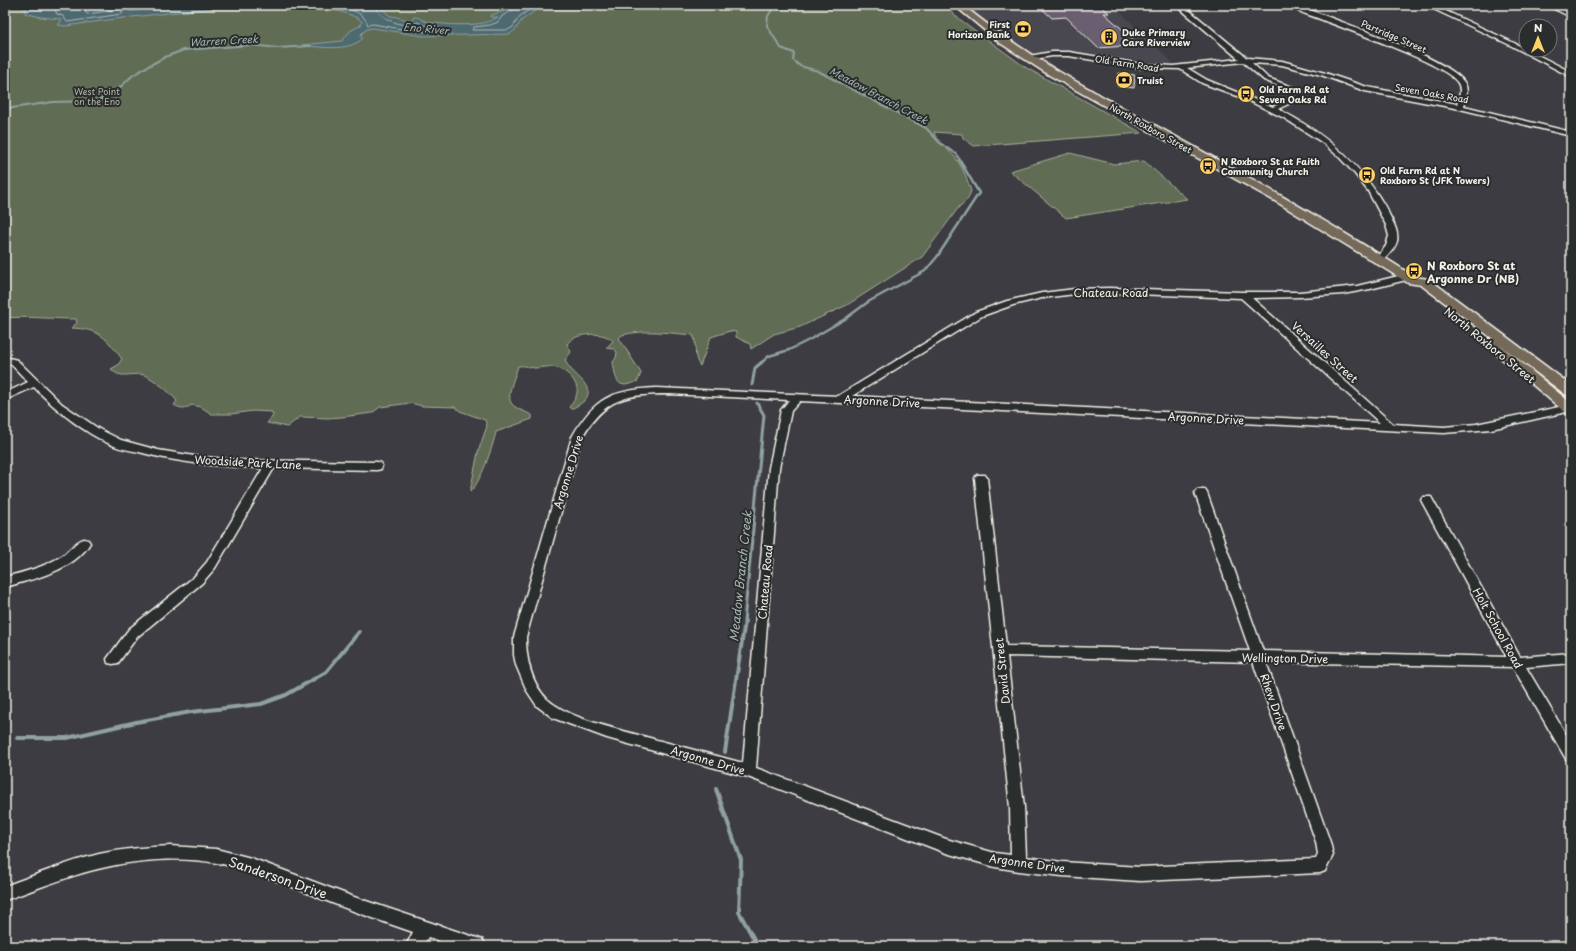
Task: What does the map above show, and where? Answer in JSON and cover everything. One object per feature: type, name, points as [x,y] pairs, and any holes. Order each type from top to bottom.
[{"type":"highway","name":"North Roxboro Street","points":[[958,5],[991,32],[1029,58],[1090,94],[1291,205],[1339,233],[1409,278],[1425,282],[1571,392]]},
{"type":"highway","name":"North Roxboro Street","points":[[1409,278],[1412,284],[1570,406]]},
{"type":"street","points":[[1179,5],[1228,45],[1266,79],[1298,91],[1302,94],[1299,97],[1273,109]]},
{"type":"street","name":"Partridge Street","points":[[1292,5],[1401,49],[1444,69],[1462,84],[1464,93],[1460,107]]},
{"type":"street","points":[[1428,5],[1571,75]]},
{"type":"street","points":[[1549,5],[1571,15]]},
{"type":"street","name":"Old Farm Road","points":[[1029,58],[1052,54],[1069,54],[1149,67],[1182,68]]},
{"type":"street","name":"Seven Oaks Road","points":[[1182,68],[1197,70],[1247,63],[1292,65],[1365,89],[1460,107],[1571,134]]},
{"type":"street","points":[[1182,68],[1199,80],[1233,92],[1273,109],[1324,140],[1344,156],[1358,171],[1382,209],[1392,233],[1394,241],[1380,259]]},
{"type":"street","name":"Chateau Road","points":[[840,399],[958,325],[990,309],[1014,301],[1064,292],[1109,291],[1279,295],[1357,289],[1409,278]]},
{"type":"street","name":"Versailles Street","points":[[1243,295],[1390,427]]},
{"type":"street","name":"Woodside Park Lane","points":[[5,360],[14,362],[58,406],[95,431],[117,443],[158,454],[194,460],[236,464],[377,466]]},
{"type":"street","points":[[5,397],[35,383]]},
{"type":"street","name":"Argonne Drive","points":[[1320,866],[1140,874],[1019,864],[995,860],[946,846],[750,771],[607,732],[558,714],[542,702],[534,691],[522,666],[520,655],[520,637],[578,437],[585,423],[594,410],[606,402],[619,396],[654,391],[749,394],[797,398],[1444,430],[1472,429],[1509,422],[1570,406]]},
{"type":"street","name":"Chateau Road","points":[[750,771],[774,468],[786,410],[797,398]]},
{"type":"street","points":[[113,659],[133,633],[198,580],[211,565],[271,464]]},
{"type":"street","name":"David Street","points":[[981,478],[1017,807],[1019,864]]},
{"type":"street","name":"Rhew Drive","points":[[1201,493],[1323,842],[1326,855],[1320,866]]},
{"type":"street","name":"Holt School Road","points":[[1427,500],[1517,662],[1571,755]]},
{"type":"street","points":[[5,582],[35,574],[50,568],[76,552],[84,543]]},
{"type":"street","name":"Wellington Drive","points":[[1000,651],[1517,662],[1571,658]]},
{"type":"street","name":"Sanderson Drive","points":[[5,893],[85,865],[113,859],[158,854],[200,854],[253,866],[377,912],[477,946]]},
{"type":"street","points":[[414,946],[425,928]]},
{"type":"shaded area","points":[[968,5],[1113,5],[1172,62],[1173,65],[1065,51],[1035,53],[1026,51],[976,14]]},
{"type":"green space","name":"West Point on the Eno","points":[[5,5],[945,5],[954,15],[1025,67],[1142,133],[974,146],[963,138],[962,134],[934,132],[938,139],[958,161],[966,176],[971,191],[968,199],[959,207],[922,257],[847,305],[800,327],[774,334],[751,349],[750,344],[736,337],[736,332],[730,331],[711,337],[700,366],[696,358],[693,335],[639,332],[622,335],[619,338],[641,373],[638,381],[631,384],[621,384],[616,379],[613,362],[616,358],[617,352],[614,349],[606,348],[613,341],[605,336],[595,334],[573,338],[567,344],[571,352],[565,360],[585,384],[588,390],[587,396],[582,402],[571,409],[569,407],[576,397],[577,388],[570,376],[562,370],[553,367],[534,368],[518,366],[510,391],[510,400],[516,407],[532,415],[532,419],[496,432],[482,473],[474,488],[470,492],[478,452],[487,426],[485,420],[460,411],[455,407],[422,406],[411,403],[380,407],[372,413],[342,417],[300,417],[287,427],[267,423],[273,416],[272,412],[253,411],[231,414],[212,414],[201,407],[192,405],[183,408],[174,405],[177,401],[171,394],[157,382],[144,375],[122,375],[115,372],[111,369],[118,365],[122,359],[106,340],[95,332],[71,328],[77,323],[76,319],[23,317],[5,318]]},
{"type":"green space","points":[[1070,153],[1114,164],[1144,161],[1187,199],[1066,218],[1010,171]]},
{"type":"water","name":"Eno River","points":[[12,5],[67,5],[68,6],[65,8],[74,9],[77,7],[76,5],[125,5],[128,10],[131,11],[176,5],[372,5],[380,7],[390,16],[412,21],[414,17],[416,17],[428,22],[464,25],[483,23],[491,20],[498,17],[490,17],[491,15],[502,12],[515,5],[543,5],[522,20],[510,34],[423,36],[373,28],[367,29],[361,34],[362,39],[356,43],[349,46],[333,48],[302,45],[342,41],[350,31],[361,25],[362,21],[347,13],[322,8],[215,8],[65,26],[58,25],[61,22],[61,19],[40,17],[25,13],[26,8]]},
{"type":"building","points":[[1038,5],[1100,5],[1109,13],[1104,13],[1140,45],[1098,48],[1066,17],[1052,18]]},
{"type":"building","name":"Truist","points":[[1119,73],[1135,75],[1134,88],[1117,86]]},
{"type":"waterway","name":"Meadow Branch Creek","points":[[773,5],[774,7],[768,16],[767,26],[781,48],[794,53],[793,60],[800,66],[818,71],[926,128],[940,143],[956,154],[960,160]]},
{"type":"waterway","name":"Warren Creek","points":[[5,109],[53,102],[93,101],[105,98],[114,93],[132,76],[143,69],[165,57],[184,50],[251,45],[278,48],[311,46]]},
{"type":"waterway","name":"Meadow Branch Creek","points":[[761,363],[769,356],[789,350],[809,340],[845,319],[868,302],[925,271],[937,257],[979,193],[959,159]]},
{"type":"waterway","name":"Meadow Branch Creek","points":[[752,385],[755,368],[762,362]]},
{"type":"waterway","name":"Meadow Branch Creek","points":[[744,622],[764,415],[757,403]]},
{"type":"waterway","name":"Meadow Branch Creek","points":[[725,752],[745,621]]},
{"type":"waterway","points":[[17,738],[67,738],[136,722],[191,712],[261,704],[286,695],[326,672],[359,632]]},
{"type":"waterway","name":"Meadow Branch Creek","points":[[716,789],[741,860],[739,912],[755,941],[753,946]]},
{"type":"place","name":"First Horizon Bank","points":[[1023,29]]},
{"type":"place","name":"Duke Primary Care Riverview","points":[[1109,37]]},
{"type":"place","name":"Truist","points":[[1124,80]]},
{"type":"place","name":"Old Farm Rd at Seven Oaks Rd","points":[[1246,94]]},
{"type":"place","name":"N Roxboro St at Faith Community Church","points":[[1208,166]]},
{"type":"place","name":"Old Farm Rd at N Roxboro St (JFK Towers)","points":[[1367,175]]},
{"type":"place","name":"N Roxboro St at Argonne Dr (NB)","points":[[1414,271]]}]
